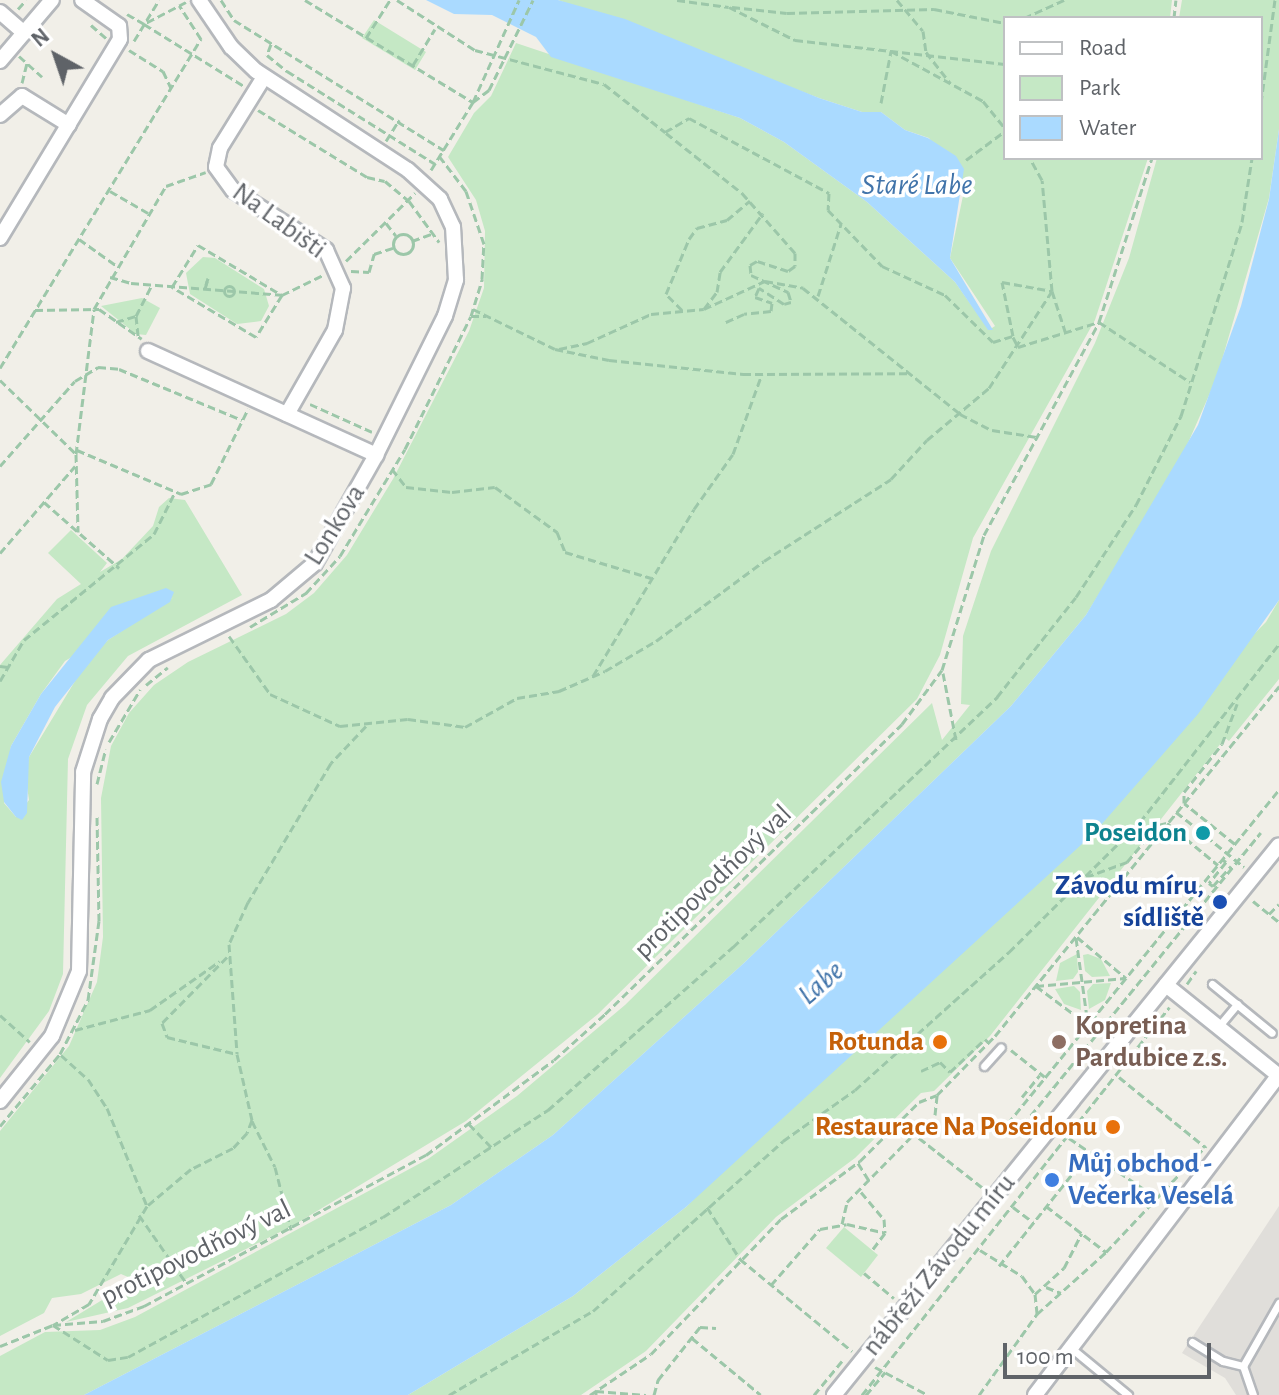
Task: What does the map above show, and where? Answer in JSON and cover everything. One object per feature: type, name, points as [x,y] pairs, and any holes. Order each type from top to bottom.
[{"type":"street","points":[[0,61],[52,0]]},
{"type":"street","points":[[0,238],[5,217],[69,125],[121,34],[115,22],[82,0]]},
{"type":"street","name":"Lonkova","points":[[0,1101],[42,1052],[64,1015],[79,971],[83,772],[100,719],[112,698],[149,660],[271,600],[301,577],[328,547],[369,452],[445,316],[456,280],[453,227],[440,199],[423,182],[380,151],[264,77],[231,47],[199,0]]},
{"type":"street","points":[[0,12],[24,33]]},
{"type":"street","name":"Na Labišti","points":[[264,77],[220,148],[217,169],[233,190],[321,245],[342,270],[341,312],[287,414]]},
{"type":"street","points":[[0,115],[19,96],[69,125]]},
{"type":"street","points":[[148,351],[369,452]]},
{"type":"street","name":"nábřeží Závodu míru","points":[[834,1395],[857,1355],[1279,845]]},
{"type":"street","points":[[1035,1395],[1279,1076],[1166,985]]},
{"type":"lane","points":[[1212,984],[1272,1033]]},
{"type":"lane","points":[[1218,1027],[1237,1004]]},
{"type":"lane","points":[[984,1066],[1001,1047]]},
{"type":"lane","points":[[1253,1395],[1243,1366],[1279,1303]]},
{"type":"lane","points":[[1192,1342],[1223,1361],[1243,1366]]},
{"type":"lane","points":[[1071,1348],[1128,1395]]},
{"type":"path","points":[[144,24],[159,0]]},
{"type":"path","points":[[144,24],[189,0]]},
{"type":"path","points":[[221,0],[234,20],[444,150]]},
{"type":"path","points":[[305,0],[473,102]]},
{"type":"path","points":[[366,38],[390,0]]},
{"type":"path","points":[[397,0],[435,29],[504,60],[604,84],[750,201],[781,231],[796,261],[792,270],[784,271],[754,262],[750,287]]},
{"type":"path","points":[[110,277],[172,287],[206,287],[282,295],[342,270],[409,201],[440,157],[473,102],[519,0]]},
{"type":"path","points":[[473,102],[489,90],[533,0]]},
{"type":"path","points":[[677,0],[787,13],[906,8],[1003,23]]},
{"type":"path","points":[[897,0],[923,31],[926,52],[951,83]]},
{"type":"path","points":[[1028,16],[1064,0]]},
{"type":"path","points":[[1263,88],[1275,0]]},
{"type":"path","points":[[0,368],[201,39],[179,5]]},
{"type":"path","points":[[729,7],[795,40],[926,52],[1003,64]]},
{"type":"path","points":[[144,24],[254,92],[255,109],[367,177],[385,181],[409,201],[441,245]]},
{"type":"path","points":[[413,65],[435,29]]},
{"type":"path","points":[[271,42],[267,55],[279,65],[435,164]]},
{"type":"path","points":[[129,50],[163,71],[171,88]]},
{"type":"path","points":[[891,51],[983,101],[1003,126]]},
{"type":"path","points":[[881,103],[891,51]]},
{"type":"path","points":[[17,54],[42,77]]},
{"type":"path","points":[[19,96],[27,63]]},
{"type":"path","points":[[665,132],[689,118],[829,193],[828,210],[882,266],[945,295],[993,342],[1013,336]]},
{"type":"path","points":[[380,151],[399,120]]},
{"type":"path","points":[[966,160],[1003,131]]},
{"type":"path","points":[[217,641],[285,609],[328,572],[392,469],[471,316],[482,279],[484,244],[466,191],[440,157]]},
{"type":"path","points":[[1031,160],[1042,180],[1052,291],[1066,334]]},
{"type":"path","name":"protipovodňový val","points":[[0,1346],[53,1325],[103,1321],[188,1285],[426,1155],[554,1060],[648,973],[902,724],[942,670],[984,535],[1099,322],[1151,160]]},
{"type":"path","points":[[252,1120],[233,1148],[191,1169],[147,1206],[89,1304],[53,1325],[108,1360],[128,1357],[395,1210],[492,1148],[630,1041],[956,740],[1076,597],[1136,505],[1181,416],[1242,222],[1252,160]]},
{"type":"path","points":[[78,532],[75,466],[94,309],[148,213],[172,181],[217,169]]},
{"type":"path","points":[[109,190],[148,213]]},
{"type":"path","points":[[686,312],[669,303],[666,294],[689,239],[697,228],[727,220],[750,201]]},
{"type":"path","points":[[704,309],[717,292],[720,272],[763,213]]},
{"type":"path","points":[[386,223],[396,237],[394,248]]},
{"type":"path","points":[[818,297],[841,224]]},
{"type":"path","points":[[342,270],[369,272],[374,254],[394,248],[406,253],[412,241],[434,233]]},
{"type":"path","points":[[396,237],[404,234],[412,241]]},
{"type":"path","points":[[79,239],[117,266]]},
{"type":"path","points":[[172,287],[198,245],[282,295]]},
{"type":"path","points":[[726,322],[744,314],[771,311],[772,303],[755,297],[759,288],[784,304],[791,302],[791,294],[751,275]]},
{"type":"path","points":[[555,349],[587,343],[651,314],[704,309],[765,281],[794,285],[818,297],[960,414],[992,430],[1037,437]]},
{"type":"path","points":[[1018,347],[1002,282],[1052,291]]},
{"type":"path","points":[[35,310],[94,309],[138,337],[136,316],[153,285]]},
{"type":"path","points":[[172,287],[256,337],[282,295]]},
{"type":"path","points":[[229,636],[255,679],[270,694],[340,726],[366,726],[408,719],[465,727],[517,698],[559,691],[656,641],[777,551],[891,479],[927,440],[989,388],[1052,291]]},
{"type":"path","points":[[473,308],[555,349],[609,360],[762,374],[909,373]]},
{"type":"path","points":[[116,322],[136,316]]},
{"type":"path","points":[[471,316],[490,317]]},
{"type":"path","points":[[1018,347],[1099,322],[1190,382]]},
{"type":"path","points":[[0,380],[39,417],[77,452],[175,492],[211,484],[242,420],[119,369],[87,372],[39,417],[0,466]]},
{"type":"path","points":[[593,676],[651,578],[733,454],[762,374]]},
{"type":"path","points":[[296,398],[372,432]]},
{"type":"path","points":[[369,452],[375,425]]},
{"type":"path","points":[[0,553],[75,466]]},
{"type":"path","points":[[392,469],[406,487],[452,492],[495,487],[557,532],[565,552],[651,578]]},
{"type":"path","points":[[0,681],[35,630],[119,568],[154,534],[175,492]]},
{"type":"path","points":[[44,502],[119,568]]},
{"type":"path","points":[[449,1395],[593,1311],[783,1141],[855,1090],[1084,878],[1140,822],[1279,644]]},
{"type":"path","points":[[97,799],[108,743],[123,713],[143,687],[181,660]]},
{"type":"path","points":[[0,666],[8,667]]},
{"type":"path","points":[[942,670],[956,740]]},
{"type":"path","points":[[590,1395],[671,1336],[740,1259],[796,1206],[858,1163],[919,1102],[937,1095],[995,1036],[1278,689]]},
{"type":"path","points":[[1184,803],[1184,792],[1222,744],[1239,699]]},
{"type":"path","points":[[237,1054],[167,1037],[162,1023],[227,957],[248,902],[331,763],[366,726]]},
{"type":"path","points":[[1022,1097],[1084,1030],[1279,790]]},
{"type":"path","points":[[1184,803],[1235,844]]},
{"type":"path","points":[[1176,812],[1199,830],[1200,837]]},
{"type":"path","points":[[0,1126],[60,1054],[75,1030],[96,970],[97,815]]},
{"type":"path","points":[[1084,878],[1127,862],[1158,825],[1167,823]]},
{"type":"path","points":[[1167,823],[1218,865]]},
{"type":"path","points":[[1206,836],[1210,824]]},
{"type":"path","points":[[1199,830],[1206,829]]},
{"type":"path","points":[[1021,1141],[1029,1130],[1023,1125],[1261,832]]},
{"type":"path","points":[[1193,844],[1206,836],[1237,861]]},
{"type":"path","points":[[1222,859],[1226,862],[1209,883],[1213,886],[1232,867]]},
{"type":"path","points":[[1244,912],[1259,893]]},
{"type":"path","points":[[1253,901],[1279,922]]},
{"type":"path","points":[[1269,914],[1279,904]]},
{"type":"path","points":[[1076,936],[1126,978]]},
{"type":"path","points":[[1076,936],[1088,1025]]},
{"type":"path","points":[[75,1030],[150,1010],[227,957]]},
{"type":"path","points":[[227,957],[237,1054],[252,1120],[275,1167],[291,1230]]},
{"type":"path","points":[[864,1395],[1119,1077],[1201,965]]},
{"type":"path","points":[[1130,973],[1140,981]]},
{"type":"path","points":[[1036,986],[1126,978]]},
{"type":"path","points":[[1036,986],[1088,1025]]},
{"type":"path","points":[[0,1015],[42,1052],[60,1054],[88,1079],[107,1108],[147,1206]]},
{"type":"path","points":[[1084,1030],[1094,1038]]},
{"type":"path","points":[[995,1036],[1043,1076]]},
{"type":"path","points":[[921,1071],[940,1062],[950,1072],[985,1039],[989,1042]]},
{"type":"path","points":[[1000,1133],[1043,1076]]},
{"type":"path","points":[[1119,1077],[1205,1147]]},
{"type":"path","points":[[935,1115],[937,1095]]},
{"type":"path","points":[[900,1123],[956,1171],[984,1187],[974,1199]]},
{"type":"path","points":[[469,1124],[492,1148]]},
{"type":"path","points":[[842,1224],[847,1202],[861,1192],[913,1135]]},
{"type":"path","points":[[979,1395],[1037,1314],[1106,1252],[1154,1196],[1214,1135]]},
{"type":"path","points":[[1069,1138],[1089,1153],[1105,1158],[1154,1196]]},
{"type":"path","points":[[999,1266],[1089,1153]]},
{"type":"path","points":[[858,1163],[870,1182]]},
{"type":"path","points":[[861,1192],[881,1212],[885,1233],[872,1250]]},
{"type":"path","points":[[1046,1206],[1106,1252]]},
{"type":"path","points":[[707,1207],[740,1259],[857,1355],[928,1395]]},
{"type":"path","points":[[1013,1207],[1033,1222]]},
{"type":"path","points":[[139,1215],[188,1285]]},
{"type":"path","points":[[771,1285],[814,1233],[842,1224],[885,1233]]},
{"type":"path","points":[[1035,1294],[1064,1268],[1082,1233]]},
{"type":"path","points":[[979,1250],[999,1266],[1022,1276],[1035,1294],[1037,1314]]},
{"type":"path","points":[[864,1273],[894,1298]]},
{"type":"path","points":[[885,1308],[904,1285]]},
{"type":"path","points":[[1045,1287],[1061,1293]]},
{"type":"path","points":[[654,1395],[658,1380],[700,1327],[716,1328]]},
{"type":"path","points":[[692,1338],[761,1395]]},
{"type":"path","points":[[814,1395],[857,1355],[860,1340]]},
{"type":"path","points":[[596,1393],[646,1395]]},
{"type":"shaded area","points":[[1279,1206],[1279,1395],[1236,1395],[1225,1378],[1182,1353]]},
{"type":"green space","points":[[558,0],[1172,0],[1170,16],[1003,16],[1003,160],[1147,160],[1095,320],[973,538],[940,655],[917,699],[598,1014],[466,1121],[294,1225],[128,1308],[66,1322],[135,1280],[121,1274],[81,1294],[52,1298],[44,1313],[0,1336],[0,1131],[69,1046],[97,982],[103,937],[101,798],[111,746],[129,713],[154,685],[188,662],[286,614],[314,593],[347,555],[393,479],[469,331],[484,288],[485,231],[476,200],[448,157],[474,113],[491,96],[516,43],[740,118],[784,142],[867,202],[955,282],[989,330],[995,326],[950,258],[964,191],[929,138],[905,130],[881,112],[862,112]]},
{"type":"green space","points":[[1182,0],[1279,0],[1279,129],[1269,198],[1217,377],[1177,468],[1086,615],[1011,706],[744,963],[553,1135],[451,1205],[84,1395],[0,1395],[0,1356],[45,1332],[100,1330],[135,1317],[428,1159],[517,1096],[625,1005],[932,703],[942,740],[970,705],[961,704],[963,636],[991,551],[1095,343],[1129,258],[1156,160],[1263,160],[1263,16],[1179,16]]},
{"type":"green space","points":[[374,20],[426,52],[415,70],[362,38]]},
{"type":"green space","points":[[203,257],[215,258],[264,289],[269,306],[261,321],[237,324],[190,294],[186,273]]},
{"type":"green space","points":[[142,298],[160,308],[146,335],[136,334],[101,306]]},
{"type":"green space","points":[[169,498],[185,500],[242,595],[128,656],[87,705],[68,759],[63,974],[49,1011],[0,1078],[0,665],[57,599],[81,584],[48,553],[71,530],[107,563],[100,572],[122,559],[153,526],[159,507]],"holes":[[[174,597],[108,640],[86,663],[29,757],[25,773],[29,800],[16,817],[4,803],[11,746],[41,694],[65,661]]]},
{"type":"green space","points":[[1279,600],[1279,679],[1229,741],[1225,738],[990,1036],[934,1091],[921,1093],[855,1158],[776,1217],[646,1351],[581,1395],[408,1395],[573,1296],[686,1207],[1266,622]]},
{"type":"green space","points":[[1077,954],[1078,972],[1073,979],[1056,981],[1060,963]]},
{"type":"green space","points":[[1083,955],[1101,959],[1110,976],[1092,977],[1085,971]]},
{"type":"green space","points":[[1111,983],[1105,1000],[1089,1009],[1087,991],[1093,984]]},
{"type":"green space","points":[[1074,986],[1080,992],[1081,1010],[1064,1004],[1055,989]]},
{"type":"green space","points":[[844,1227],[878,1255],[861,1277],[826,1248]]},
{"type":"water","name":"Staré Labe","points":[[426,0],[558,0],[625,19],[819,98],[862,112],[881,112],[905,130],[928,138],[956,156],[964,169],[950,258],[993,330],[988,330],[955,282],[867,202],[784,142],[740,118],[551,57],[536,37],[492,15],[454,14]]},
{"type":"water","name":"Labe","points":[[1279,129],[1279,600],[1198,714],[1094,833],[686,1207],[573,1296],[408,1395],[84,1395],[451,1205],[553,1135],[744,963],[1011,706],[1086,615],[1198,425],[1241,306],[1269,199]]},
{"type":"water","points":[[166,588],[174,592],[170,602],[108,640],[55,707],[29,757],[27,813],[22,820],[16,817],[4,802],[1,782],[11,746],[41,694],[111,607]]},
{"type":"place","name":"Poseidon","points":[[1203,833]]},
{"type":"place","name":"Závodu míru, sídliště","points":[[1220,902]]},
{"type":"place","name":"Rotunda","points":[[940,1042]]},
{"type":"place","name":"Kopretina Pardubice z.s.","points":[[1059,1042]]},
{"type":"place","name":"Restaurace Na Poseidonu","points":[[1113,1127]]},
{"type":"place","name":"Můj obchod - Večerka Veselá","points":[[1052,1180]]}]
